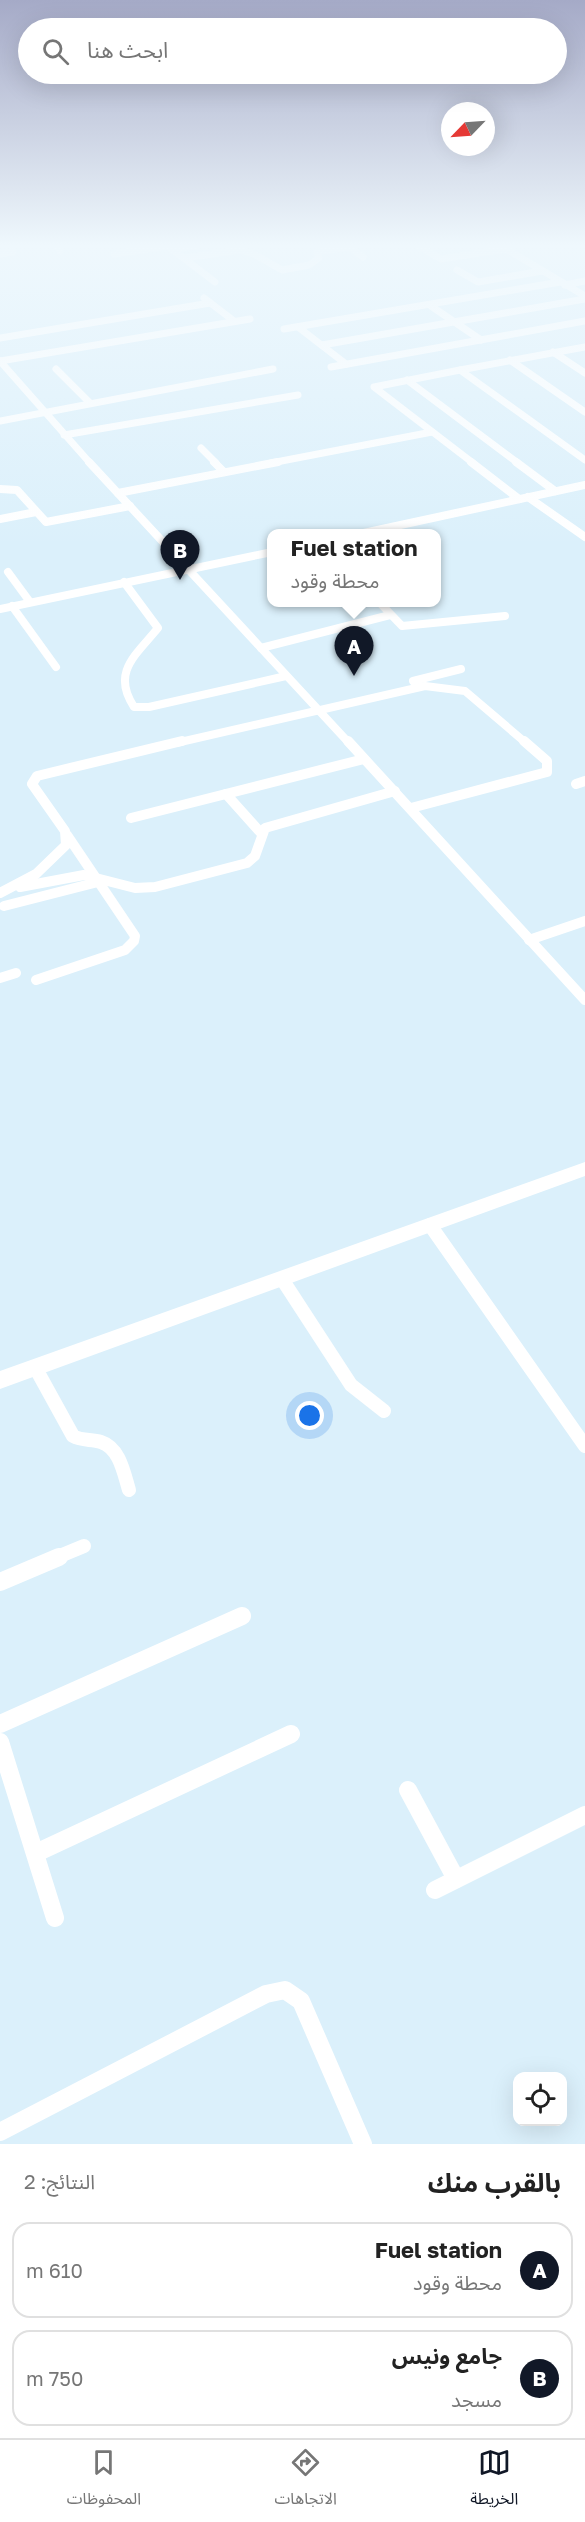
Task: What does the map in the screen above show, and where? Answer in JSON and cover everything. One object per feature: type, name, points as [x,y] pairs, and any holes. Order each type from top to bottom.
[{"type":"main road","points":[[0,1380],[585,1169]]},
{"type":"street","points":[[99,344],[0,361],[64,435],[315,708],[411,808],[585,1000]]},
{"type":"street","points":[[322,345],[327,344]]},
{"type":"street","points":[[331,367],[457,344]]},
{"type":"street","points":[[322,345],[346,364]]},
{"type":"street","points":[[519,499],[374,387],[585,347]]},
{"type":"street","points":[[553,352],[585,373]]},
{"type":"street","points":[[510,360],[585,412]]},
{"type":"street","points":[[56,369],[88,402]]},
{"type":"street","points":[[0,421],[88,402],[273,369]]},
{"type":"street","points":[[459,370],[585,460]]},
{"type":"street","points":[[0,374],[9,372]]},
{"type":"street","points":[[407,380],[555,491]]},
{"type":"street","points":[[64,435],[298,395]]},
{"type":"street","points":[[118,493],[432,432]]},
{"type":"street","points":[[201,448],[224,472]]},
{"type":"street","points":[[382,529],[585,485]]},
{"type":"street","points":[[0,489],[17,490],[44,520],[49,522],[130,506]]},
{"type":"street","points":[[528,497],[585,537]]},
{"type":"street","points":[[0,519],[36,512]]},
{"type":"street","points":[[397,529],[401,525]]},
{"type":"street","points":[[0,609],[267,553]]},
{"type":"street","points":[[8,572],[30,602]]},
{"type":"street","points":[[124,582],[158,628],[129,662],[125,671],[125,693],[134,707],[149,707],[286,676]]},
{"type":"street","points":[[12,606],[56,668]]},
{"type":"street","points":[[383,607],[402,626],[505,616]]},
{"type":"street","points":[[261,648],[390,615]]},
{"type":"street","points":[[36,980],[101,959],[132,945],[135,936],[32,784],[37,776],[315,708],[461,669]]},
{"type":"street","points":[[315,708],[415,687],[436,686],[462,690],[547,761],[547,772],[411,808]]},
{"type":"street","points":[[131,818],[364,759]]},
{"type":"street","points":[[12,888],[73,876],[97,879],[126,888],[141,890],[155,887],[252,860],[260,845],[261,833],[265,828],[395,791]]},
{"type":"street","points":[[226,794],[261,833]]},
{"type":"street","points":[[0,893],[34,875],[61,852],[66,845],[64,831]]},
{"type":"street","points":[[4,906],[97,879]]},
{"type":"street","points":[[529,940],[585,921]]},
{"type":"street","points":[[0,978],[16,973]]},
{"type":"street","points":[[430,1225],[585,1446]]},
{"type":"street","points":[[282,1279],[351,1385],[384,1411]]},
{"type":"street","points":[[35,1367],[73,1436],[78,1440],[103,1442],[111,1448],[116,1455],[129,1490]]},
{"type":"street","points":[[0,1582],[84,1546]]},
{"type":"street","points":[[0,1724],[242,1616]]},
{"type":"street","points":[[36,1853],[291,1734]]},
{"type":"street","points":[[0,1742],[56,1918]]},
{"type":"street","points":[[408,1790],[456,1879]]},
{"type":"street","points":[[435,1890],[585,1815]]},
{"type":"street","points":[[0,2132],[266,1994],[281,1989],[293,1991],[301,2001],[363,2144]]},
{"type":"place","name":"جامع ونيس","points":[[180,580]]},
{"type":"place","name":"Fuel station","points":[[354,676]]}]
